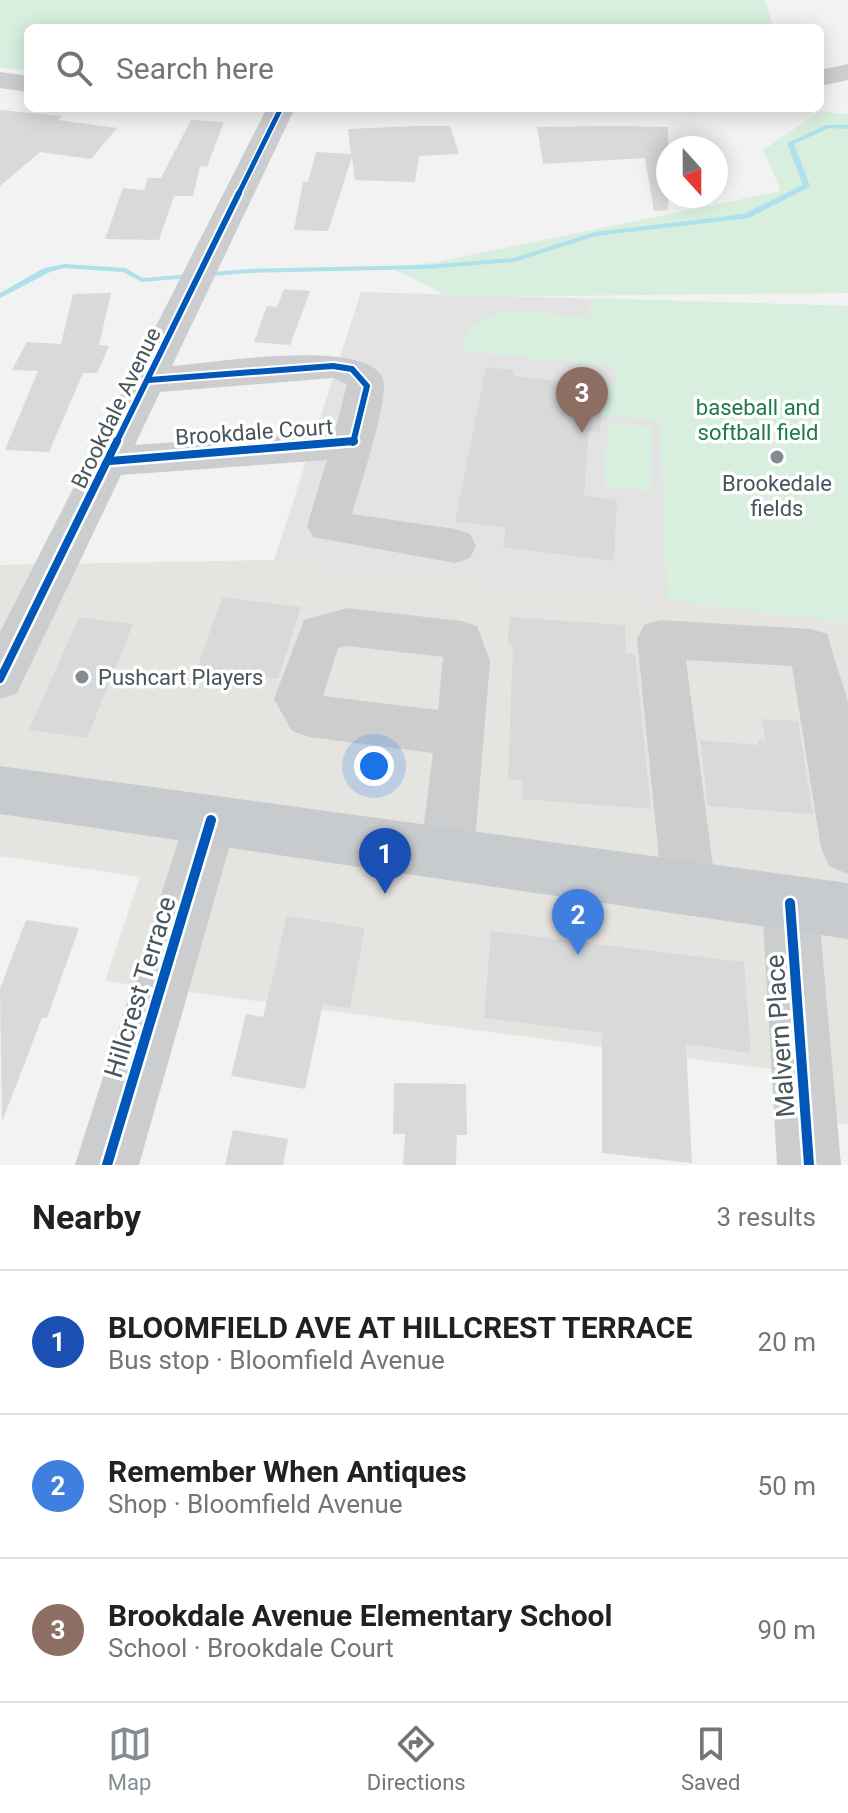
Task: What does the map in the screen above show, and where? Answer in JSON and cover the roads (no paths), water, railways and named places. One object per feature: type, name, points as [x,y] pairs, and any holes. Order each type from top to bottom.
[{"type":"main road","points":[[0,790],[848,911]]},
{"type":"street","points":[[824,77],[848,72]]},
{"type":"street","points":[[0,80],[24,83]]},
{"type":"street","name":"Brookdale Avenue","points":[[0,679],[110,461],[279,112]]},
{"type":"street","name":"Brookdale Court","points":[[110,461],[353,444],[367,386],[352,369],[333,366],[149,380]]},
{"type":"street","points":[[353,444],[328,526],[455,546]]},
{"type":"street","points":[[689,889],[660,639],[811,648],[826,710],[848,848]]},
{"type":"street","points":[[447,854],[459,734]]},
{"type":"street","name":"Hillcrest Terrace","points":[[107,1165],[211,820]]},
{"type":"street","name":"Malvern Place","points":[[790,903],[809,1165]]},
{"type":"waterway","points":[[0,296],[47,270],[64,266],[125,270],[142,280],[248,271],[426,267],[514,260],[595,234],[746,216],[807,186],[790,143],[828,126],[848,127]]},
{"type":"place","name":"Brookdale Avenue Elementary School","points":[[582,433]]},
{"type":"place","name":"Brookedale fields","points":[[777,457]]},
{"type":"place","name":"Pushcart Players","points":[[82,677]]},
{"type":"place","name":"BLOOMFIELD AVE AT HILLCREST TERRACE","points":[[385,894]]},
{"type":"place","name":"Remember When Antiques","points":[[578,955]]},
{"type":"park label","name":"baseball and softball field","points":[[758,420]]}]
